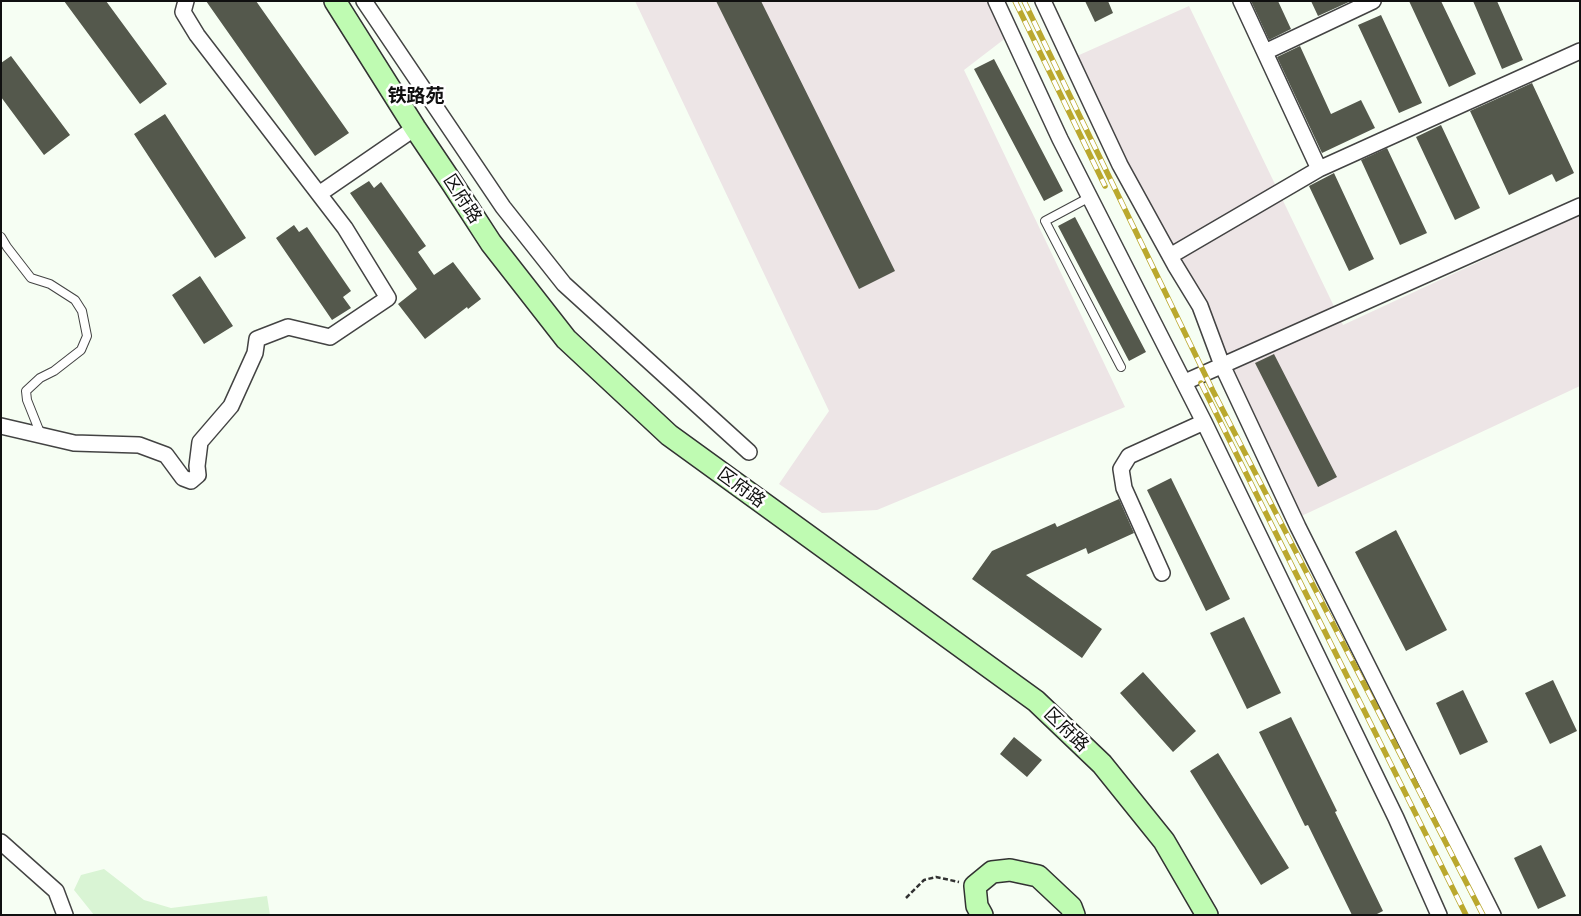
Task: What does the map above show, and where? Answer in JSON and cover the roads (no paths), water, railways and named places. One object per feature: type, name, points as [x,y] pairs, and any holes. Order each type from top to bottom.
[{"type":"main road","name":"区府路","points":[[335,1],[414,128],[490,243],[566,339],[669,435],[1036,701],[1102,764],[1164,841],[1207,915]]},
{"type":"main road","points":[[982,915],[977,906],[975,886],[992,872],[1010,870],[1038,876],[1071,907],[1074,915]]},
{"type":"street","points":[[1,426],[74,443],[139,445],[166,456],[185,480],[191,481],[197,478],[199,472],[197,466],[200,442],[231,406],[255,353],[257,339],[288,327],[330,337],[388,298],[345,228],[196,35],[183,12],[186,1]]},
{"type":"street","points":[[364,1],[503,207],[564,284],[750,452]]},
{"type":"street","points":[[996,1],[1060,139],[1204,422],[1396,818],[1439,915]]},
{"type":"street","points":[[1043,1],[1120,165],[1200,306],[1222,365],[1298,527],[1493,915]]},
{"type":"street","points":[[1241,1],[1319,170]]},
{"type":"street","points":[[1265,52],[1373,1]]},
{"type":"street","points":[[1170,256],[1319,170],[1580,51]]},
{"type":"street","points":[[319,194],[414,128]]},
{"type":"street","points":[[1184,382],[1580,206]]},
{"type":"street","points":[[1162,573],[1124,488],[1121,469],[1128,456],[1204,422]]},
{"type":"street","points":[[1,842],[56,891],[65,915]]},
{"type":"lane","points":[[1090,197],[1045,221],[1121,368]]},
{"type":"lane","points":[[1,237],[6,247],[31,278],[50,284],[75,300],[82,312],[87,336],[81,350],[54,371],[40,378],[26,391],[27,400],[41,435]]},
{"type":"railway","points":[[1015,1],[1105,186]]},
{"type":"railway","points":[[1024,1],[1213,391],[1483,915]]},
{"type":"railway","points":[[1201,383],[1466,915]]},
{"type":"district","name":"铁路苑","points":[[416,96]]}]
